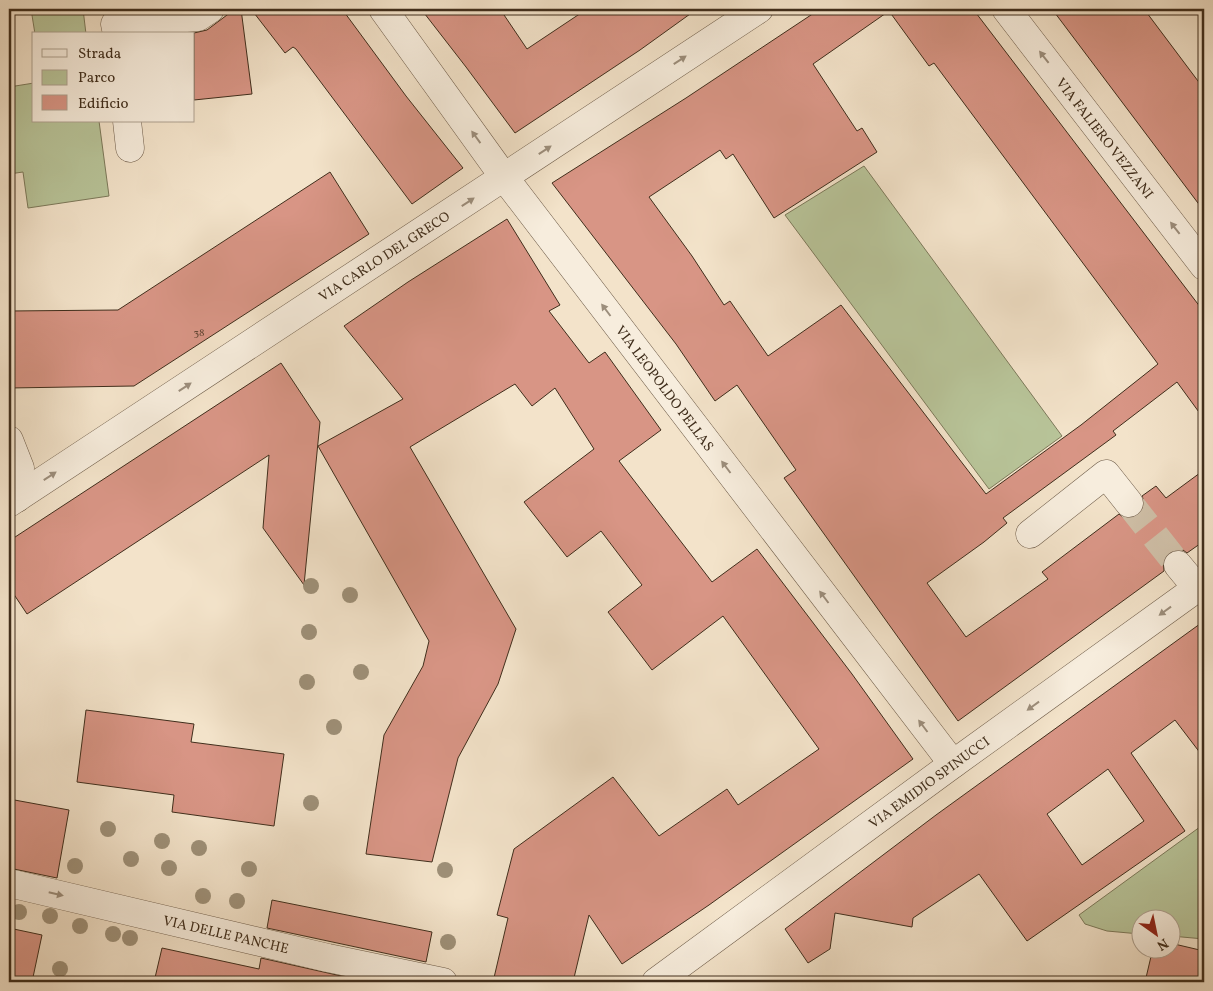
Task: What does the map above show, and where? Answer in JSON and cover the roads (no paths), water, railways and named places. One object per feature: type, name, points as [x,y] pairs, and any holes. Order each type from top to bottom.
[{"type":"street","points":[[116,32],[115,24],[198,17],[210,9]]},
{"type":"street","name":"VIA LEOPOLDO PELLAS","points":[[383,9],[504,177],[953,764]]},
{"type":"street","name":"VIA CARLO DEL GRECO","points":[[13,500],[759,9]]},
{"type":"street","name":"VIA FALIERO VEZZANI","points":[[1006,9],[1204,266]]},
{"type":"street","points":[[127,122],[130,148]]},
{"type":"street","points":[[9,440],[20,468],[13,500]]},
{"type":"street","points":[[1030,534],[1106,474],[1129,503]]},
{"type":"street","points":[[1178,565],[1200,586]]},
{"type":"street","name":"VIA EMIDIO SPINUCCI","points":[[656,982],[1200,586]]},
{"type":"street","name":"VIA DELLE PANCHE","points":[[9,883],[328,970],[443,982]]},
{"type":"tunnel","points":[[1129,503],[1178,565]]}]
